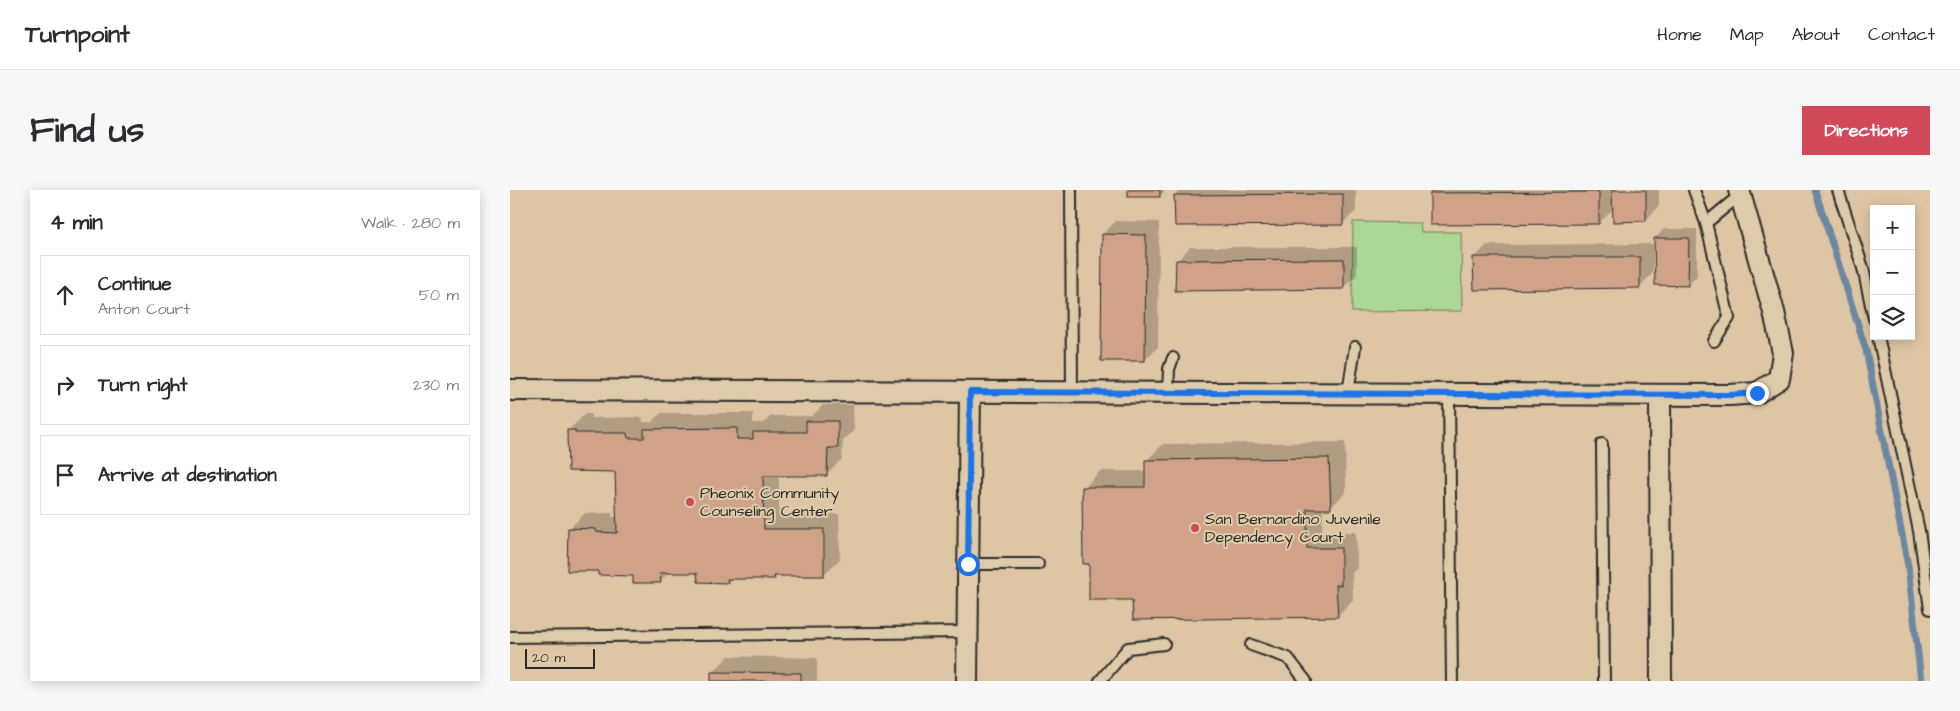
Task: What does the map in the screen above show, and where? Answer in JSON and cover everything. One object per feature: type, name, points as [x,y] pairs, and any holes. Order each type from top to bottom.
[{"type":"street","points":[[510,390],[1660,395],[1757,393],[1779,379],[1783,353],[1774,312],[1739,193]]},
{"type":"street","points":[[967,681],[970,392]]},
{"type":"street","points":[[1660,395],[1661,681]]},
{"type":"lane","points":[[1071,190],[1072,392]]},
{"type":"lane","points":[[1694,190],[1706,223],[1729,318],[1714,341]]},
{"type":"lane","points":[[1838,190],[1863,268],[1870,300]]},
{"type":"lane","points":[[1706,223],[1739,193]]},
{"type":"lane","points":[[1879,340],[1920,531],[1930,609]]},
{"type":"lane","points":[[1348,393],[1355,347]]},
{"type":"lane","points":[[1168,393],[1169,369],[1173,358]]},
{"type":"lane","points":[[1449,394],[1452,681]]},
{"type":"lane","points":[[1602,444],[1604,681]]},
{"type":"lane","points":[[968,564],[1038,564]]},
{"type":"lane","points":[[510,637],[967,632]]},
{"type":"lane","points":[[1100,681],[1128,648],[1164,644]]},
{"type":"lane","points":[[1251,645],[1288,658],[1306,681]]},
{"type":"green space","points":[[1353,222],[1420,223],[1421,232],[1461,232],[1462,311],[1352,312]]},
{"type":"building","points":[[1128,190],[1160,190],[1160,197],[1128,197]]},
{"type":"building","points":[[1612,190],[1646,190],[1646,221],[1613,222]]},
{"type":"building","points":[[1599,192],[1599,224],[1430,225],[1430,193]]},
{"type":"building","points":[[1343,194],[1343,225],[1175,226],[1174,195]]},
{"type":"building","points":[[1102,234],[1146,235],[1145,361],[1101,361]]},
{"type":"building","points":[[1654,238],[1689,238],[1688,286],[1655,285]]},
{"type":"building","points":[[1473,257],[1640,257],[1640,288],[1474,290]]},
{"type":"building","points":[[1344,259],[1344,289],[1175,291],[1176,260]]},
{"type":"building","name":"Pheonix Community Counseling Center","points":[[806,421],[838,421],[838,448],[828,448],[827,476],[763,476],[764,529],[824,529],[824,576],[774,576],[775,579],[727,579],[728,583],[698,582],[697,573],[660,573],[661,583],[633,583],[633,576],[598,575],[598,571],[567,571],[568,528],[596,529],[596,532],[617,533],[615,472],[568,471],[567,430],[575,430],[575,433],[627,433],[628,438],[644,438],[644,429],[737,428],[737,439],[753,439],[753,432],[806,432]]},
{"type":"building","name":"San Bernardino Juvenile Dependency Court","points":[[1329,458],[1331,509],[1307,509],[1307,548],[1341,548],[1341,585],[1336,585],[1338,617],[1133,620],[1132,600],[1089,600],[1089,564],[1083,564],[1082,487],[1145,487],[1145,460]]},
{"type":"building","points":[[711,672],[801,673],[801,681],[711,681]]},
{"type":"waterway","points":[[1815,190],[1866,350],[1908,566],[1921,681]]},
{"type":"place","name":"Pheonix Community Counseling Center","points":[[690,502]]},
{"type":"place","name":"San Bernardino Juvenile Dependency Court","points":[[1195,528]]},
{"type":"route","points":[[968,564],[970,392],[1730,395],[1757,393]]}]
